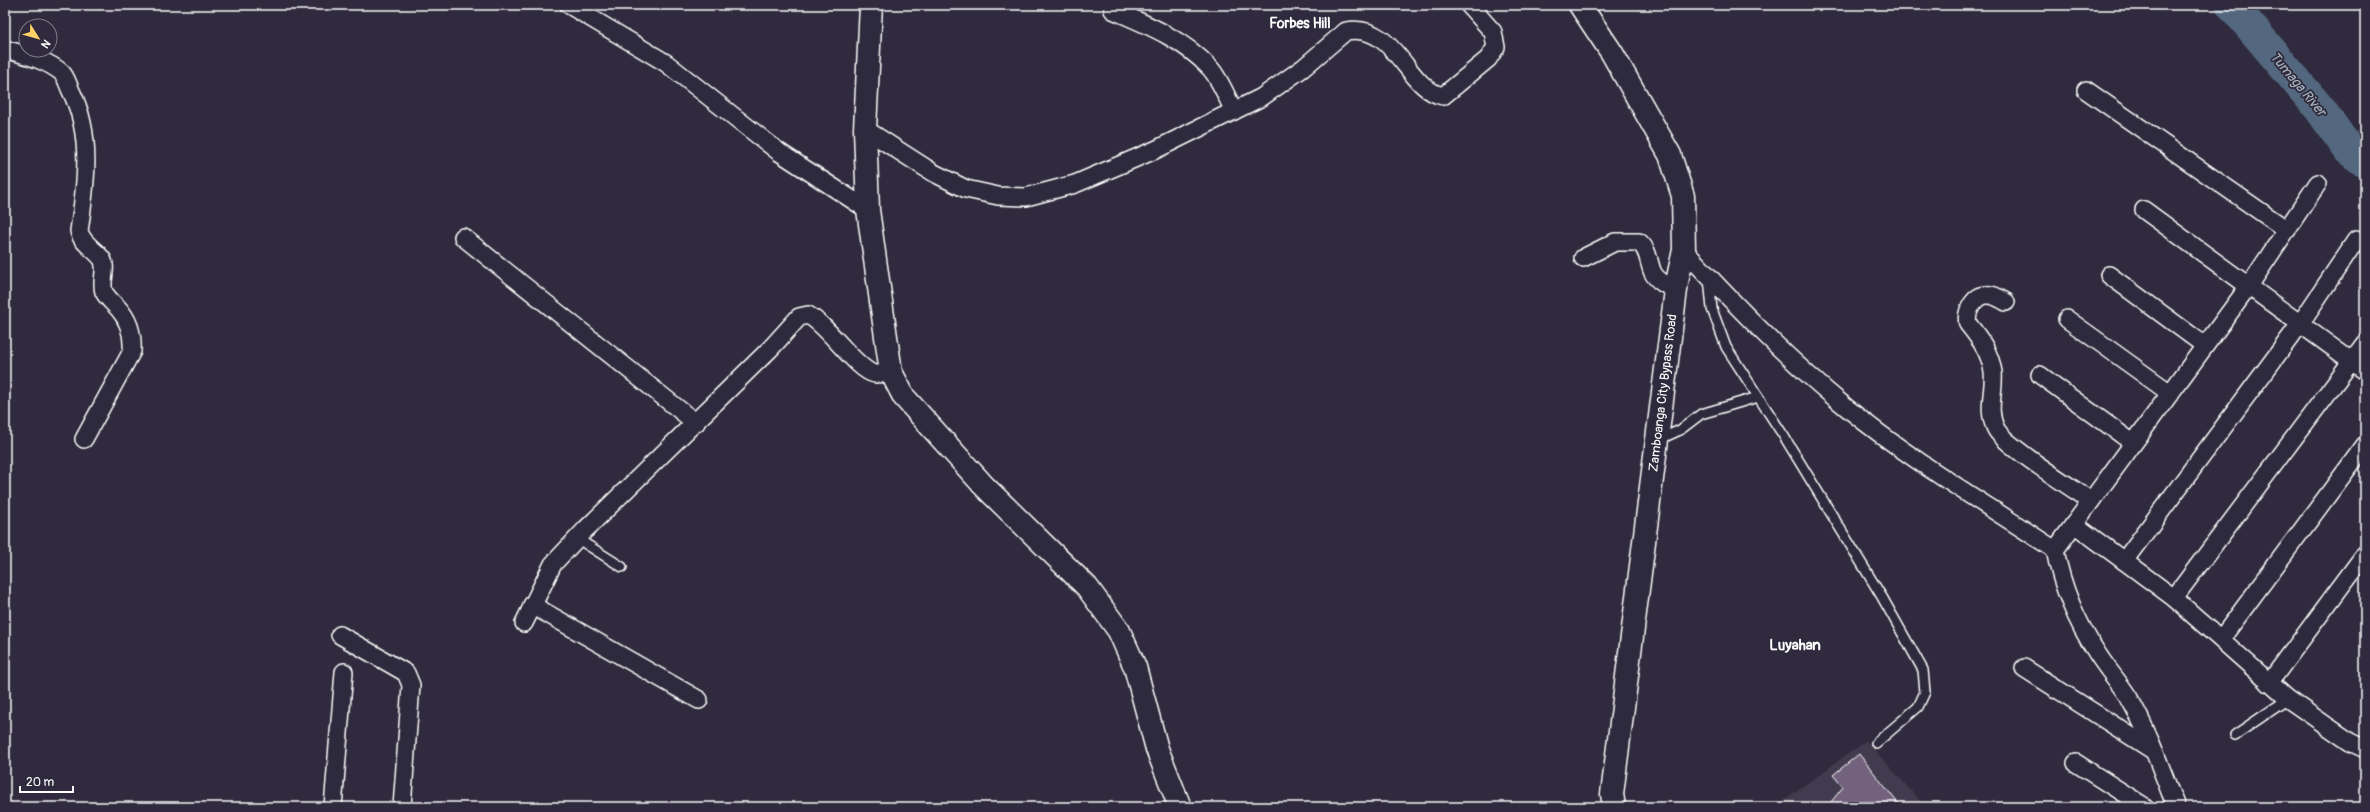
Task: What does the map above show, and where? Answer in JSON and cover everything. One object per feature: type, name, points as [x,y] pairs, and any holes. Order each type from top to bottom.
[{"type":"street","points":[[568,5],[666,63],[779,152],[868,210]]},
{"type":"street","points":[[865,129],[932,172],[966,189],[998,196],[1026,197],[1083,180],[1155,150],[1262,97],[1303,68],[1346,31],[1354,30],[1370,32],[1385,42],[1429,90],[1443,96],[1488,59],[1496,47],[1493,32],[1469,5]]},
{"type":"street","name":"Zamboanga City Bypass Road","points":[[1580,5],[1612,53],[1670,155],[1683,196],[1684,250],[1676,290],[1612,794],[1614,807]]},
{"type":"street","points":[[867,7],[865,129],[868,210],[891,372],[904,397],[985,487],[1088,587],[1119,631],[1135,667],[1156,749],[1180,807]]},
{"type":"street","points":[[1113,10],[1171,36],[1190,50],[1211,69],[1234,111]]},
{"type":"street","points":[[5,50],[47,62],[62,73],[74,96],[84,130],[87,164],[79,231],[81,237],[103,260],[105,267],[102,282],[104,293],[125,317],[133,340],[132,351],[84,439]]},
{"type":"street","points":[[2086,90],[2287,230]]},
{"type":"street","points":[[2055,550],[2248,286],[2318,183]]},
{"type":"street","points":[[2144,210],[2358,366]]},
{"type":"street","points":[[463,237],[696,423]]},
{"type":"street","points":[[2124,561],[2300,324],[2356,240]]},
{"type":"street","points":[[1583,258],[1615,242],[1639,242],[1646,248],[1654,274],[1660,282],[1676,290]]},
{"type":"street","points":[[1684,250],[1790,358],[1848,408],[1917,458],[2055,550],[2060,578],[2076,617],[2097,653],[2128,697],[2154,751],[2176,807]]},
{"type":"street","points":[[2109,275],[2204,345]]},
{"type":"street","points":[[2006,302],[1988,294],[1978,298],[1970,308],[1967,319],[1968,324],[1989,354],[1993,373],[1990,401],[1996,429],[2021,452],[2090,501]]},
{"type":"street","points":[[524,623],[532,604],[553,564],[771,348],[790,325],[804,315],[812,317],[822,326],[864,369],[875,374],[891,372]]},
{"type":"street","points":[[2067,319],[2170,394]]},
{"type":"street","points":[[2174,598],[2358,366],[2365,342]]},
{"type":"street","points":[[2040,375],[2134,443]]},
{"type":"street","points":[[2221,639],[2363,452]]},
{"type":"street","points":[[2074,524],[2174,598],[2288,699],[2350,742],[2365,749]]},
{"type":"street","points":[[2269,683],[2365,554]]},
{"type":"street","points":[[532,604],[700,700]]},
{"type":"street","points":[[340,635],[406,673],[410,677],[411,686],[402,807]]},
{"type":"street","points":[[2024,668],[2154,751]]},
{"type":"street","points":[[333,807],[344,672]]},
{"type":"street","points":[[2076,763],[2145,807]]},
{"type":"lane","points":[[1709,276],[1712,309],[1726,347],[1882,597],[1923,670],[1925,692],[1918,707],[1876,743]]},
{"type":"lane","points":[[1657,441],[1680,430],[1701,414],[1758,397]]},
{"type":"lane","points":[[578,539],[622,567]]},
{"type":"lane","points":[[2235,735],[2288,699]]},
{"type":"shaded area","points":[[1866,741],[1926,807],[1774,807]]},
{"type":"building","points":[[1859,754],[1901,807],[1827,807],[1843,787],[1833,775]]},
{"type":"waterway","name":"Tumaga River","points":[[2232,5],[2320,109],[2349,150],[2365,162]]},
{"type":"district","name":"Forbes Hill","points":[[1300,23]]},
{"type":"district","name":"Luyahan","points":[[1795,645]]}]
